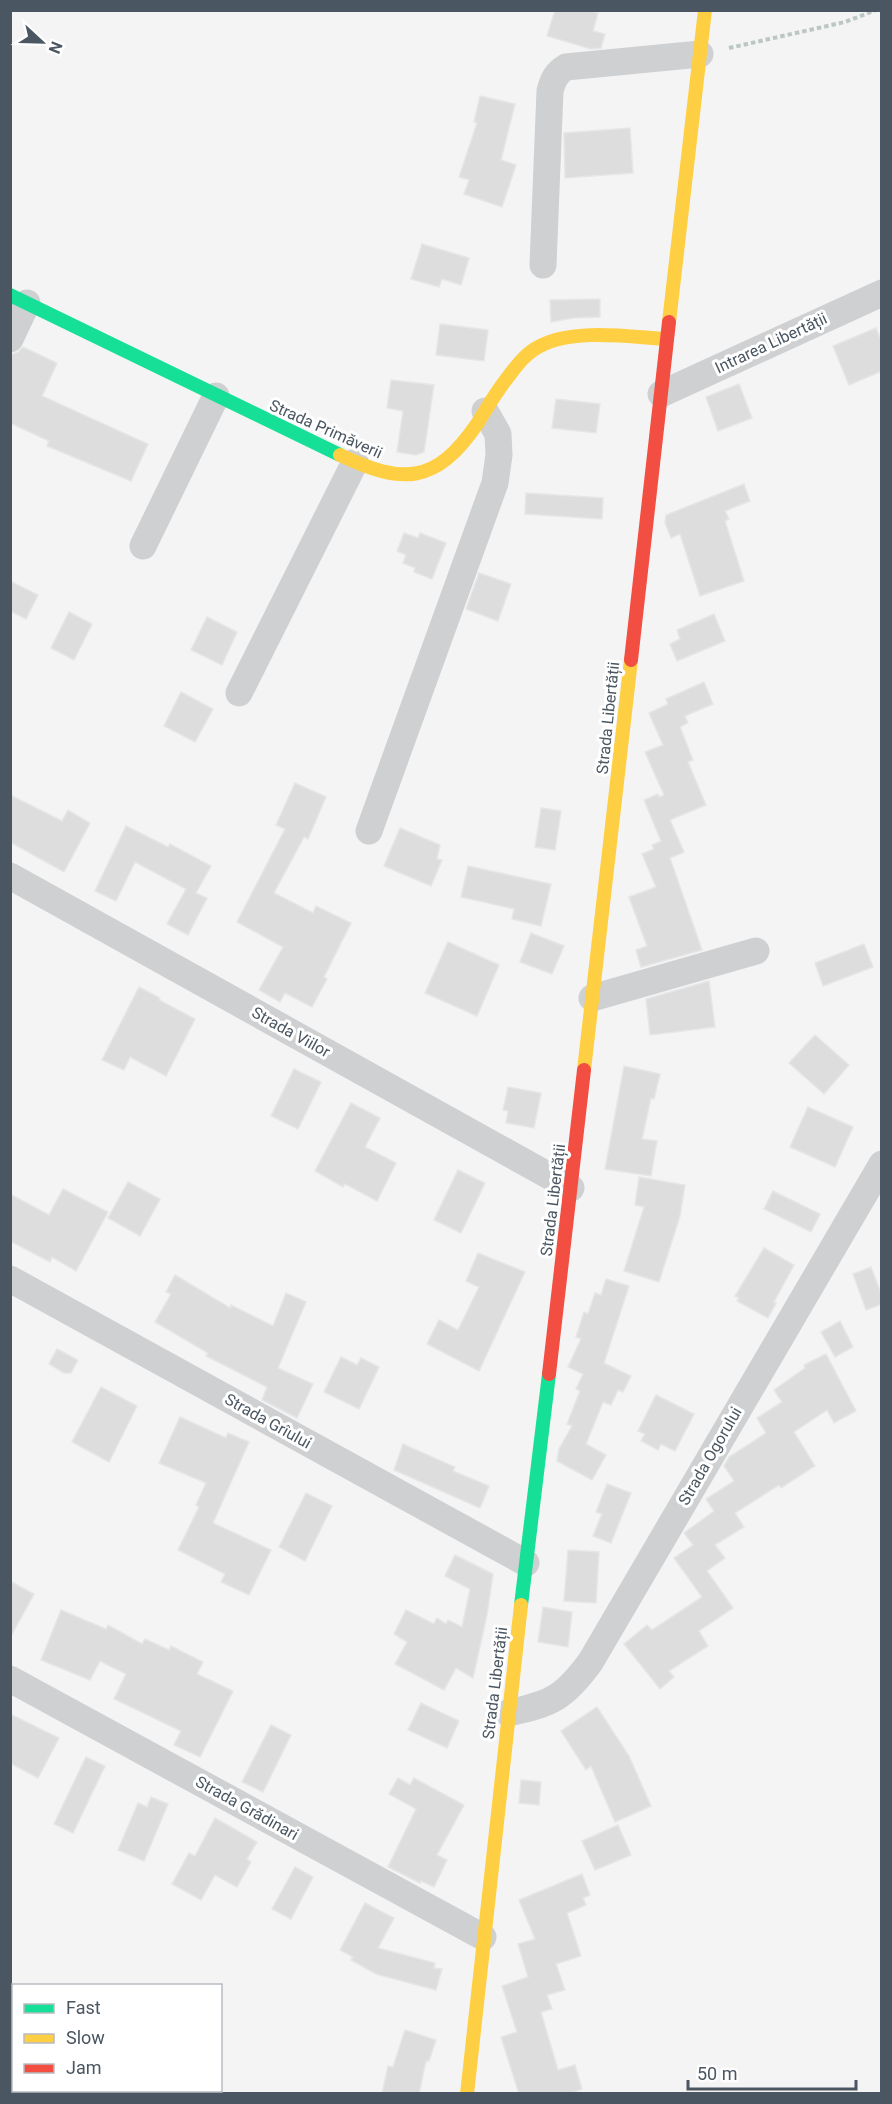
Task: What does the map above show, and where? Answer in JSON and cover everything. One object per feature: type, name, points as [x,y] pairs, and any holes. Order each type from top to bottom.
[{"type":"main road","name":"Strada Libertății","points":[[467,2094],[508,1713],[571,1188],[705,10]]},
{"type":"main road","name":"Strada Primăverii","points":[[19,299],[355,462],[394,475],[430,472],[446,462],[459,449],[502,383],[524,356],[547,342],[572,337],[667,339]]},
{"type":"street","points":[[543,266],[550,91],[553,79],[558,72],[566,67],[700,54]]},
{"type":"street","name":"Intrarea Libertății","points":[[661,394],[882,293]]},
{"type":"street","points":[[10,339],[19,299]]},
{"type":"street","points":[[143,546],[216,396]]},
{"type":"street","points":[[369,831],[495,483],[499,455],[498,434],[485,411]]},
{"type":"street","points":[[239,693],[355,462]]},
{"type":"street","name":"Strada Viilor","points":[[10,876],[571,1188]]},
{"type":"street","points":[[592,998],[756,951]]},
{"type":"street","name":"Strada Ogorului","points":[[508,1713],[538,1707],[556,1698],[575,1683],[591,1661],[882,1164]]},
{"type":"street","name":"Strada Grîului","points":[[10,1279],[526,1563]]},
{"type":"street","name":"Strada Grădinari","points":[[10,1679],[483,1937]]},
{"type":"path","points":[[700,54],[845,22],[876,10]]},
{"type":"building","points":[[555,10],[589,10],[598,13],[593,31],[605,34],[601,48],[591,49],[547,36]]},
{"type":"building","points":[[480,96],[515,104],[501,160],[516,165],[502,207],[464,194],[469,180],[459,177],[477,123],[474,122]]},
{"type":"building","points":[[630,128],[633,173],[565,178],[564,133]]},
{"type":"building","points":[[422,244],[469,258],[461,285],[442,279],[439,287],[411,279]]},
{"type":"building","points":[[600,299],[600,317],[551,322],[550,300]]},
{"type":"building","points":[[440,324],[488,330],[484,361],[436,355]]},
{"type":"building","points":[[876,328],[882,342],[882,371],[849,385],[833,346]]},
{"type":"building","points":[[23,347],[57,363],[42,396],[148,444],[131,481],[47,446],[49,441],[10,423],[10,355]]},
{"type":"building","points":[[391,380],[434,385],[424,452],[416,455],[397,452],[403,411],[387,408]]},
{"type":"building","points":[[739,384],[752,418],[718,431],[706,397]]},
{"type":"building","points":[[556,399],[600,404],[596,433],[552,428]]},
{"type":"building","points":[[744,484],[750,501],[725,511],[729,519],[725,521],[744,581],[700,596],[680,534],[671,538],[665,523],[666,515]]},
{"type":"building","points":[[526,493],[603,498],[602,519],[525,514]]},
{"type":"building","points":[[404,533],[418,538],[420,533],[446,543],[432,579],[414,572],[415,568],[403,563],[406,555],[397,551]]},
{"type":"building","points":[[479,573],[511,584],[498,621],[466,609]]},
{"type":"building","points":[[10,581],[38,595],[26,619],[10,611]]},
{"type":"building","points":[[69,612],[92,624],[74,660],[51,648]]},
{"type":"building","points":[[714,614],[725,641],[677,661],[670,644],[680,639],[677,630]]},
{"type":"building","points":[[207,617],[237,632],[222,665],[191,650]]},
{"type":"building","points":[[704,682],[713,704],[685,716],[688,723],[680,727],[693,760],[688,762],[706,805],[670,820],[684,852],[670,858],[702,950],[641,967],[636,950],[647,946],[629,897],[656,887],[642,854],[654,849],[652,845],[661,841],[644,800],[658,794],[659,797],[664,795],[645,752],[663,745],[649,713],[668,704],[666,699]]},
{"type":"building","points":[[181,692],[213,709],[195,742],[164,726]]},
{"type":"building","points":[[295,783],[326,797],[308,839],[304,837],[274,893],[313,913],[316,906],[351,923],[324,977],[327,979],[312,1007],[285,993],[280,1002],[259,990],[283,947],[237,922],[285,829],[276,825]]},
{"type":"building","points":[[10,795],[62,821],[68,810],[90,823],[64,872],[10,842]]},
{"type":"building","points":[[541,808],[561,811],[555,850],[535,847]]},
{"type":"building","points":[[126,826],[168,847],[170,844],[211,866],[196,893],[207,898],[188,935],[167,924],[186,889],[135,862],[116,901],[95,891]]},
{"type":"building","points":[[400,828],[440,845],[437,859],[442,860],[431,886],[384,866]]},
{"type":"building","points":[[468,866],[551,884],[541,926],[512,919],[514,909],[461,897]]},
{"type":"building","points":[[531,933],[564,946],[552,974],[520,962]]},
{"type":"building","points":[[448,942],[499,965],[477,1016],[425,993]]},
{"type":"building","points":[[864,944],[873,967],[823,986],[815,963]]},
{"type":"building","points":[[709,981],[715,1027],[650,1035],[646,999]]},
{"type":"building","points":[[139,987],[195,1019],[166,1076],[130,1057],[124,1070],[102,1060]]},
{"type":"building","points":[[815,1035],[849,1065],[824,1094],[789,1063]]},
{"type":"building","points":[[624,1066],[660,1074],[654,1099],[651,1098],[642,1139],[657,1141],[651,1176],[605,1169]]},
{"type":"building","points":[[294,1069],[321,1082],[298,1129],[271,1116]]},
{"type":"building","points":[[508,1087],[541,1093],[534,1128],[506,1123],[508,1111],[503,1110]]},
{"type":"building","points":[[351,1103],[380,1118],[365,1147],[396,1163],[377,1201],[345,1184],[343,1187],[315,1171]]},
{"type":"building","points":[[808,1107],[853,1127],[835,1167],[790,1147]]},
{"type":"building","points":[[458,1170],[485,1183],[461,1233],[434,1220]]},
{"type":"building","points":[[639,1177],[685,1185],[680,1216],[659,1282],[624,1271],[644,1207],[635,1205]]},
{"type":"building","points":[[128,1182],[160,1199],[140,1236],[108,1218]]},
{"type":"building","points":[[63,1189],[108,1212],[76,1271],[52,1257],[50,1262],[10,1241],[10,1194],[49,1215]]},
{"type":"building","points":[[773,1191],[820,1214],[811,1232],[764,1209]]},
{"type":"building","points":[[764,1248],[794,1265],[768,1318],[737,1301],[739,1298],[735,1296]]},
{"type":"building","points":[[478,1253],[525,1272],[479,1371],[427,1344],[439,1320],[458,1330],[479,1287],[466,1281]]},
{"type":"building","points":[[871,1267],[882,1296],[882,1304],[866,1310],[853,1274]]},
{"type":"building","points":[[175,1275],[230,1308],[231,1305],[273,1326],[286,1293],[306,1302],[278,1368],[313,1384],[297,1418],[262,1400],[267,1387],[206,1356],[208,1353],[155,1322],[171,1294],[166,1292]]},
{"type":"building","points":[[606,1279],[629,1286],[604,1363],[631,1376],[623,1392],[618,1390],[611,1405],[603,1402],[586,1444],[606,1455],[592,1480],[557,1461],[559,1449],[572,1426],[567,1424],[580,1391],[576,1389],[583,1374],[568,1367],[581,1339],[576,1337],[584,1312],[588,1314],[595,1293],[601,1295]]},
{"type":"building","points":[[840,1321],[853,1347],[835,1357],[821,1332]]},
{"type":"building","points":[[57,1349],[78,1360],[71,1373],[64,1373],[49,1364]]},
{"type":"building","points":[[826,1354],[856,1411],[834,1423],[827,1410],[794,1432],[815,1466],[781,1488],[779,1485],[735,1513],[744,1527],[715,1545],[725,1558],[707,1571],[733,1608],[699,1631],[708,1646],[669,1671],[674,1677],[660,1689],[624,1644],[647,1625],[652,1630],[702,1597],[674,1558],[693,1545],[684,1533],[714,1511],[706,1499],[734,1481],[724,1466],[729,1457],[766,1433],[757,1418],[782,1402],[774,1390],[805,1368],[804,1365]]},
{"type":"building","points":[[341,1357],[357,1365],[361,1358],[379,1367],[359,1409],[324,1392]]},
{"type":"building","points":[[101,1387],[137,1406],[109,1462],[72,1442]]},
{"type":"building","points":[[656,1395],[694,1414],[675,1451],[661,1444],[658,1450],[641,1441],[645,1434],[638,1431]]},
{"type":"building","points":[[180,1417],[226,1438],[228,1433],[249,1442],[213,1523],[271,1550],[249,1595],[221,1582],[225,1574],[178,1550],[199,1507],[196,1505],[206,1483],[159,1463]]},
{"type":"building","points":[[403,1444],[455,1467],[453,1471],[489,1486],[480,1508],[394,1470]]},
{"type":"building","points":[[607,1484],[631,1493],[611,1543],[593,1536],[602,1514],[596,1512]]},
{"type":"building","points":[[306,1493],[332,1506],[305,1561],[279,1547]]},
{"type":"building","points":[[568,1550],[599,1552],[596,1603],[564,1601]]},
{"type":"building","points":[[455,1555],[493,1574],[487,1615],[473,1678],[456,1668],[444,1690],[395,1664],[407,1642],[394,1634],[406,1610],[434,1624],[437,1618],[446,1624],[448,1620],[462,1627],[470,1589],[445,1576]]},
{"type":"building","points":[[10,1581],[34,1594],[10,1638]]},
{"type":"building","points":[[543,1607],[572,1612],[568,1647],[538,1642]]},
{"type":"building","points":[[61,1610],[106,1629],[108,1625],[142,1644],[145,1639],[169,1650],[171,1646],[203,1662],[197,1674],[233,1691],[200,1757],[174,1745],[181,1731],[114,1699],[126,1674],[100,1661],[90,1680],[41,1660]]},
{"type":"building","points":[[421,1703],[459,1721],[447,1748],[408,1730]]},
{"type":"building","points":[[597,1707],[629,1756],[651,1806],[615,1822],[591,1766],[586,1770],[561,1731]]},
{"type":"building","points":[[10,1714],[59,1738],[38,1778],[10,1763]]},
{"type":"building","points":[[271,1725],[291,1735],[263,1792],[242,1782]]},
{"type":"building","points":[[86,1757],[105,1766],[73,1833],[54,1824]]},
{"type":"building","points":[[398,1778],[410,1785],[414,1778],[464,1805],[437,1855],[447,1860],[434,1887],[421,1881],[420,1883],[388,1867],[416,1809],[389,1794]]},
{"type":"building","points":[[521,1780],[541,1782],[539,1805],[519,1803]]},
{"type":"building","points":[[151,1797],[168,1804],[144,1861],[118,1850],[138,1803],[147,1807]]},
{"type":"building","points":[[215,1818],[257,1842],[247,1859],[251,1862],[237,1887],[215,1875],[201,1900],[172,1884],[189,1853],[195,1856]]},
{"type":"building","points":[[618,1825],[631,1855],[595,1870],[582,1841]]},
{"type":"building","points":[[295,1867],[313,1877],[291,1919],[272,1909]]},
{"type":"building","points":[[582,1874],[590,1895],[583,1898],[586,1905],[567,1913],[581,1956],[556,1964],[565,1990],[547,1995],[552,2009],[541,2012],[558,2070],[575,2065],[582,2089],[568,2094],[519,2094],[501,2037],[517,2032],[502,1986],[528,1977],[518,1944],[535,1939],[519,1900]]},
{"type":"building","points":[[365,1903],[394,1918],[378,1948],[435,1963],[434,1968],[442,1969],[436,1990],[376,1974],[351,1960],[353,1957],[340,1950]]},
{"type":"building","points":[[405,2030],[436,2040],[429,2061],[426,2061],[419,2094],[382,2094],[388,2066],[393,2067]]},
{"type":"traffic: fast","points":[[10,295],[340,455]]},
{"type":"traffic: fast","points":[[521,1605],[549,1374]]},
{"type":"traffic: slow","points":[[669,322],[705,10]]},
{"type":"traffic: slow","points":[[340,455],[362,465],[400,474],[417,473],[432,468],[462,444],[516,366],[540,346],[554,340],[585,335],[667,339]]},
{"type":"traffic: slow","points":[[584,1070],[631,660]]},
{"type":"traffic: slow","points":[[467,2094],[521,1605]]},
{"type":"traffic: jam","points":[[631,660],[669,322]]},
{"type":"traffic: jam","points":[[549,1374],[584,1070]]}]
